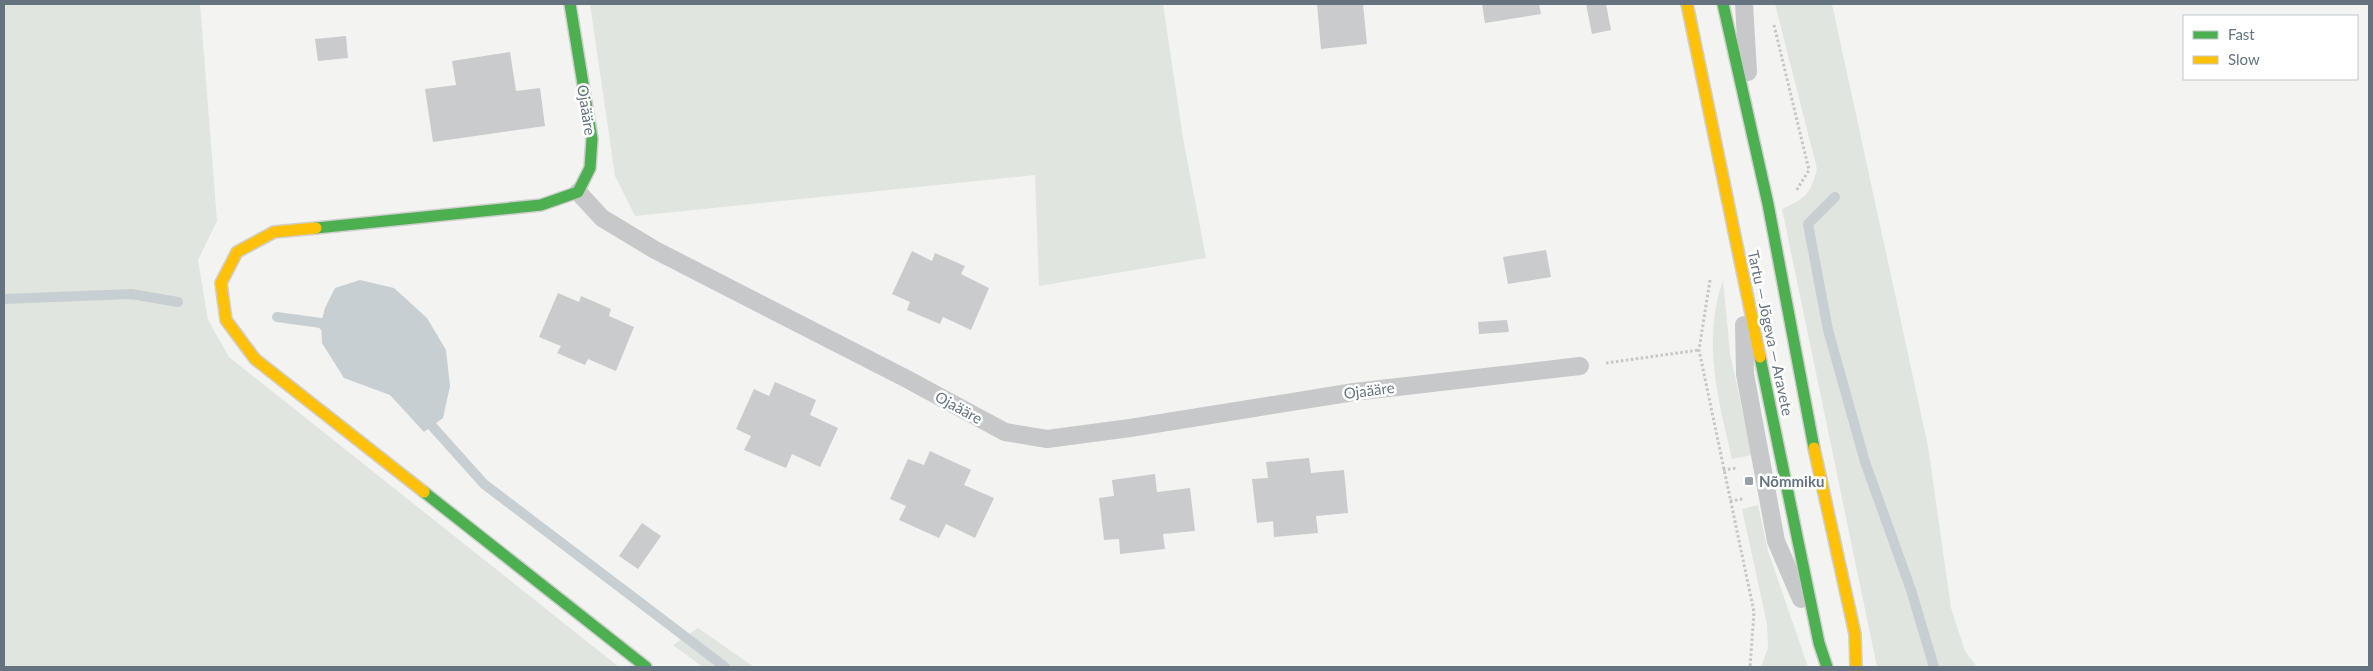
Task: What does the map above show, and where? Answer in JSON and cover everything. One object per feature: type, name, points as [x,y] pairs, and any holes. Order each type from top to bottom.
[{"type":"street","name":"Ojaääre","points":[[570,4],[592,139],[590,168],[578,192]]},
{"type":"street","name":"Tartu — Jõgeva — Aravete","points":[[1687,4],[1741,265]]},
{"type":"street","name":"Tartu — Jõgeva — Aravete","points":[[1723,4],[1768,204],[1808,418],[1855,634],[1856,667]]},
{"type":"street","points":[[578,192],[541,205],[274,232],[236,252],[222,283],[226,320],[256,359],[646,667]]},
{"type":"street","points":[[1819,643],[1827,667]]},
{"type":"lane","points":[[1744,4],[1752,135]]},
{"type":"lane","name":"Ojaääre","points":[[578,192],[602,218],[635,240],[905,378],[1005,432],[1022,435],[1047,439],[1056,438],[1354,392],[1580,366]]},
{"type":"lane","points":[[1741,265],[1745,374],[1776,541],[1819,643]]},
{"type":"path","points":[[1711,274],[1699,350],[1754,612],[1750,667]]},
{"type":"path","points":[[1580,366],[1699,350]]},
{"type":"shaded area","points":[[4,4],[200,4],[217,221],[198,260],[208,320],[229,357],[619,667],[4,667]]},
{"type":"shaded area","points":[[590,4],[1163,4],[1183,138],[1206,258],[1039,286],[1035,175],[635,216],[615,176]]},
{"type":"shaded area","points":[[1775,4],[1832,4],[1928,446],[1951,608],[1965,651],[1977,667],[1877,667],[1782,209],[1797,202],[1806,195],[1812,185],[1817,169]]},
{"type":"shaded area","points":[[360,280],[394,288],[427,318],[446,350],[450,386],[443,418],[424,432],[390,395],[344,378],[322,343],[321,323],[325,308],[335,288]]},
{"type":"shaded area","points":[[1723,280],[1730,353],[1752,455],[1732,459],[1714,370],[1714,325]]},
{"type":"shaded area","points":[[1758,505],[1768,551],[1808,667],[1761,667],[1768,648],[1767,624],[1742,509]]},
{"type":"shaded area","points":[[698,628],[754,667],[703,667],[673,645]]},
{"type":"building","points":[[1317,4],[1363,4],[1367,44],[1321,49]]},
{"type":"building","points":[[1482,4],[1539,4],[1541,14],[1485,23]]},
{"type":"building","points":[[1586,4],[1606,4],[1611,30],[1592,34]]},
{"type":"building","points":[[346,36],[348,58],[318,61],[315,39]]},
{"type":"building","points":[[510,52],[516,91],[540,88],[545,126],[433,142],[425,89],[456,85],[452,61]]},
{"type":"building","points":[[1546,250],[1551,277],[1508,284],[1503,257]]},
{"type":"building","points":[[912,251],[932,261],[935,253],[965,266],[961,274],[989,288],[971,330],[943,317],[940,324],[907,310],[910,302],[892,294]]},
{"type":"building","points":[[558,293],[579,302],[581,296],[611,309],[609,316],[634,327],[616,371],[588,359],[585,365],[557,353],[561,346],[539,337]]},
{"type":"building","points":[[1507,320],[1509,332],[1479,334],[1478,322]]},
{"type":"building","points":[[775,382],[816,400],[810,415],[838,428],[820,467],[792,454],[786,468],[744,450],[751,436],[736,429],[754,389],[769,396]]},
{"type":"building","points":[[930,451],[971,470],[964,485],[994,498],[975,538],[946,524],[939,538],[899,520],[906,506],[890,499],[908,459],[924,465]]},
{"type":"building","points":[[1309,458],[1311,473],[1344,470],[1348,513],[1316,516],[1318,533],[1274,537],[1273,521],[1257,523],[1252,479],[1268,478],[1266,462]]},
{"type":"building","points":[[1155,474],[1157,492],[1190,488],[1195,531],[1163,534],[1165,549],[1120,554],[1119,539],[1104,540],[1099,498],[1114,496],[1112,480]]},
{"type":"building","points":[[642,523],[661,536],[638,569],[619,556]]},
{"type":"waterway","points":[[1835,197],[1808,224],[1828,330],[1865,462],[1911,590],[1934,667]]},
{"type":"waterway","points":[[4,299],[131,294],[178,302]]},
{"type":"waterway","points":[[277,317],[321,323],[331,332]]},
{"type":"waterway","points":[[423,416],[484,484],[725,667]]},
{"type":"traffic: fast","points":[[316,228],[541,205],[578,192],[590,168],[592,139],[570,4]]},
{"type":"traffic: fast","points":[[1723,4],[1768,204],[1814,448]]},
{"type":"traffic: fast","points":[[1760,357],[1819,643],[1827,667]]},
{"type":"traffic: fast","points":[[424,492],[646,667]]},
{"type":"traffic: slow","points":[[1687,4],[1760,357]]},
{"type":"traffic: slow","points":[[316,228],[274,232],[237,252],[221,283],[226,320],[255,359],[424,492]]},
{"type":"traffic: slow","points":[[1814,448],[1855,634],[1856,667]]},
{"type":"place","name":"Nõmmiku","points":[[1749,481]]}]
